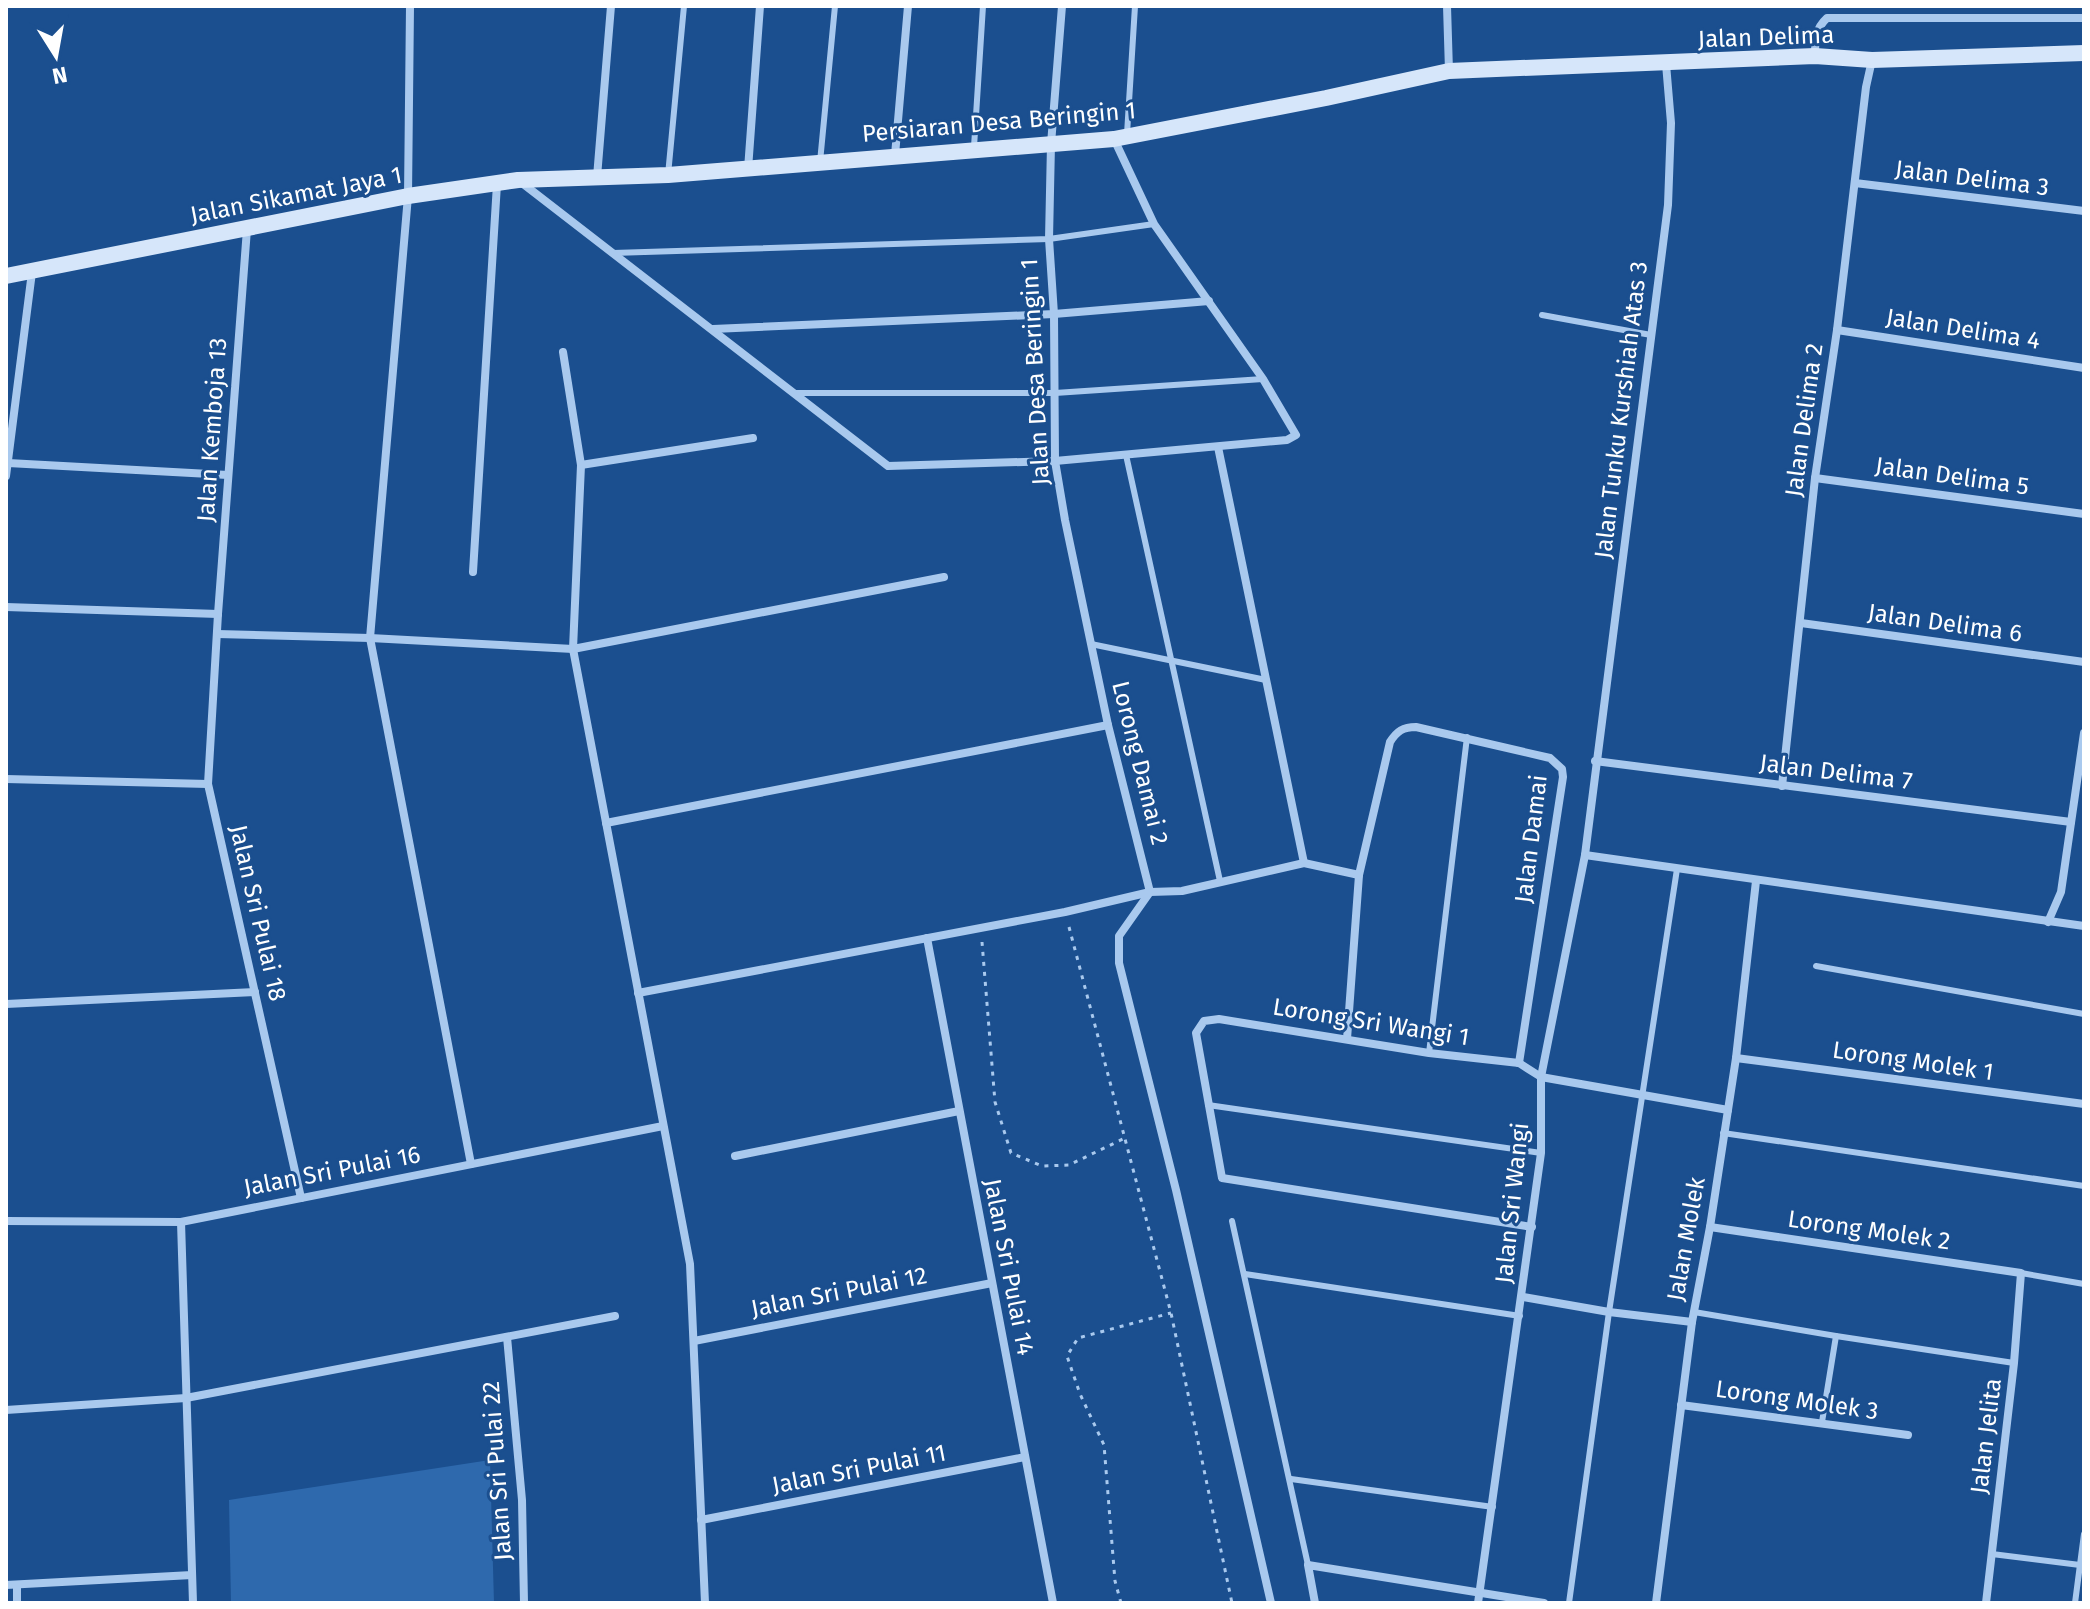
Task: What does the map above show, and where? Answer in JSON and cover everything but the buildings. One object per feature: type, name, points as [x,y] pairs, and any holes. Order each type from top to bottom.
[{"type":"main road","name":"Jalan Delima","points":[[1449,71],[1815,56],[1872,60],[2084,53]]},
{"type":"main road","name":"Persiaran Desa Beringin 1","points":[[597,177],[668,175],[1120,138],[1449,71]]},
{"type":"main road","name":"Jalan Sikamat Jaya 1","points":[[6,276],[408,196],[518,180],[597,177]]},
{"type":"street","points":[[410,6],[408,196],[370,638],[471,1164]]},
{"type":"street","points":[[597,177],[611,6]]},
{"type":"street","points":[[748,169],[760,6]]},
{"type":"street","points":[[895,155],[908,6]]},
{"type":"street","name":"Jalan Desa Beringin 1","points":[[1062,6],[1051,144],[1049,239],[1054,314],[1055,461],[1091,644]]},
{"type":"street","points":[[1447,6],[1449,71]]},
{"type":"street","points":[[1815,56],[1815,38],[1820,25],[1827,18],[2084,18]]},
{"type":"street","name":"Jalan Delima 2","points":[[1782,786],[1815,478],[1872,60]]},
{"type":"street","name":"Jalan Tunku Kurshiah Atas 3","points":[[1595,761],[1668,205],[1671,123],[1666,64]]},
{"type":"street","points":[[518,180],[888,466],[1055,461],[1287,440],[1296,435],[1263,379],[1154,224],[1120,138]]},
{"type":"street","points":[[473,572],[497,183]]},
{"type":"street","name":"Jalan Delima 3","points":[[1855,183],[2084,211]]},
{"type":"street","name":"Jalan Kemboja 13","points":[[217,634],[247,229]]},
{"type":"street","points":[[6,476],[32,272]]},
{"type":"street","points":[[712,329],[1054,314],[1209,301]]},
{"type":"street","name":"Jalan Delima 4","points":[[1837,330],[2084,368]]},
{"type":"street","points":[[563,352],[581,465],[573,649],[690,1264],[705,1603]]},
{"type":"street","points":[[581,465],[753,438]]},
{"type":"street","points":[[1218,447],[1304,863]]},
{"type":"street","points":[[8,463],[228,475]]},
{"type":"street","name":"Jalan Delima 5","points":[[1815,478],[2084,514]]},
{"type":"street","points":[[217,634],[370,638],[573,649],[944,577]]},
{"type":"street","points":[[6,607],[218,614]]},
{"type":"street","name":"Jalan Delima 6","points":[[1801,623],[2084,662]]},
{"type":"street","name":"Jalan Sri Pulai 18","points":[[217,634],[208,784],[301,1198]]},
{"type":"street","name":"Lorong Damai 2","points":[[1091,644],[1150,892]]},
{"type":"street","points":[[606,823],[1108,725]]},
{"type":"street","name":"Jalan Damai","points":[[1347,1039],[1359,875],[1390,742],[1405,727],[1416,727],[1550,758],[1562,769],[1519,1063]]},
{"type":"street","points":[[2048,922],[2061,892],[2084,733]]},
{"type":"street","name":"Jalan Delima 7","points":[[1595,761],[2071,822]]},
{"type":"street","name":"Jalan Sri Wangi","points":[[1479,1598],[1541,1153],[1541,1077],[1585,855],[1595,761]]},
{"type":"street","points":[[6,779],[208,784]]},
{"type":"street","points":[[1585,855],[2084,926]]},
{"type":"street","points":[[638,993],[1065,912],[1150,892],[1182,891],[1304,863],[1359,875]]},
{"type":"street","name":"Jalan Molek","points":[[1656,1603],[1692,1322],[1736,1058],[1756,881]]},
{"type":"street","points":[[1150,892],[1119,936],[1119,963],[1176,1190],[1271,1603]]},
{"type":"street","name":"Jalan Sri Pulai 14","points":[[927,938],[1053,1603]]},
{"type":"street","points":[[6,1004],[255,992]]},
{"type":"street","name":"Lorong Sri Wangi 1","points":[[1208,1104],[1196,1033],[1204,1021],[1219,1019],[1429,1053],[1519,1063],[1541,1077]]},
{"type":"street","name":"Lorong Molek 1","points":[[1736,1058],[2084,1104]]},
{"type":"street","points":[[1541,1077],[1728,1110]]},
{"type":"street","points":[[1208,1104],[1222,1178],[1532,1227]]},
{"type":"street","points":[[735,1156],[959,1111]]},
{"type":"street","name":"Jalan Sri Pulai 16","points":[[6,1221],[181,1222],[663,1126]]},
{"type":"street","points":[[181,1222],[193,1603]]},
{"type":"street","name":"Lorong Molek 2","points":[[1710,1227],[2021,1273]]},
{"type":"street","name":"Jalan Jelita","points":[[1986,1603],[2014,1363],[2021,1273]]},
{"type":"street","name":"Jalan Sri Pulai 12","points":[[694,1341],[992,1283]]},
{"type":"street","points":[[1523,1297],[1692,1322]]},
{"type":"street","points":[[6,1410],[186,1398],[615,1316]]},
{"type":"street","name":"Jalan Sri Pulai 22","points":[[507,1337],[522,1500],[524,1603]]},
{"type":"street","name":"Lorong Molek 3","points":[[1681,1405],[1908,1435]]},
{"type":"street","name":"Jalan Sri Pulai 11","points":[[701,1520],[1025,1457]]},
{"type":"street","points":[[1315,1603],[1308,1565],[1479,1598],[1544,1603]]},
{"type":"street","points":[[6,1585],[192,1575]]},
{"type":"street","points":[[17,1585],[17,1603]]},
{"type":"lane","points":[[668,175],[684,6]]},
{"type":"lane","points":[[820,162],[835,6]]},
{"type":"lane","points":[[974,151],[983,6]]},
{"type":"lane","points":[[1120,138],[1135,6]]},
{"type":"lane","points":[[613,253],[1049,239],[1154,224]]},
{"type":"lane","points":[[1542,315],[1651,335]]},
{"type":"lane","points":[[795,393],[1055,393],[1263,379]]},
{"type":"lane","points":[[1126,455],[1220,881]]},
{"type":"lane","points":[[1091,644],[1266,680]]},
{"type":"lane","points":[[1429,1053],[1467,737]]},
{"type":"lane","points":[[1569,1603],[1609,1312],[1677,869]]},
{"type":"lane","points":[[1816,966],[2084,1014]]},
{"type":"lane","points":[[1208,1104],[1541,1153]]},
{"type":"lane","points":[[1723,1133],[2084,1186]]},
{"type":"lane","points":[[1232,1221],[1308,1565]]},
{"type":"lane","points":[[2021,1273],[2084,1284]]},
{"type":"lane","points":[[1245,1274],[1520,1316]]},
{"type":"lane","points":[[1694,1312],[2014,1363]]},
{"type":"lane","points":[[1822,1422],[1836,1336]]},
{"type":"lane","points":[[1291,1479],[1493,1507]]},
{"type":"lane","points":[[2075,1603],[2084,1534]]},
{"type":"lane","points":[[1992,1554],[2080,1565]]},
{"type":"path","points":[[1065,912],[1171,1313],[1232,1603]]},
{"type":"path","points":[[981,927],[995,1102],[1011,1153],[1042,1166],[1069,1165],[1125,1138]]},
{"type":"path","points":[[1121,1603],[1115,1581],[1104,1445],[1080,1394],[1067,1356],[1078,1338],[1171,1313]]},
{"type":"shaded area","points":[[490,1460],[494,1603],[231,1603],[229,1500]]}]
